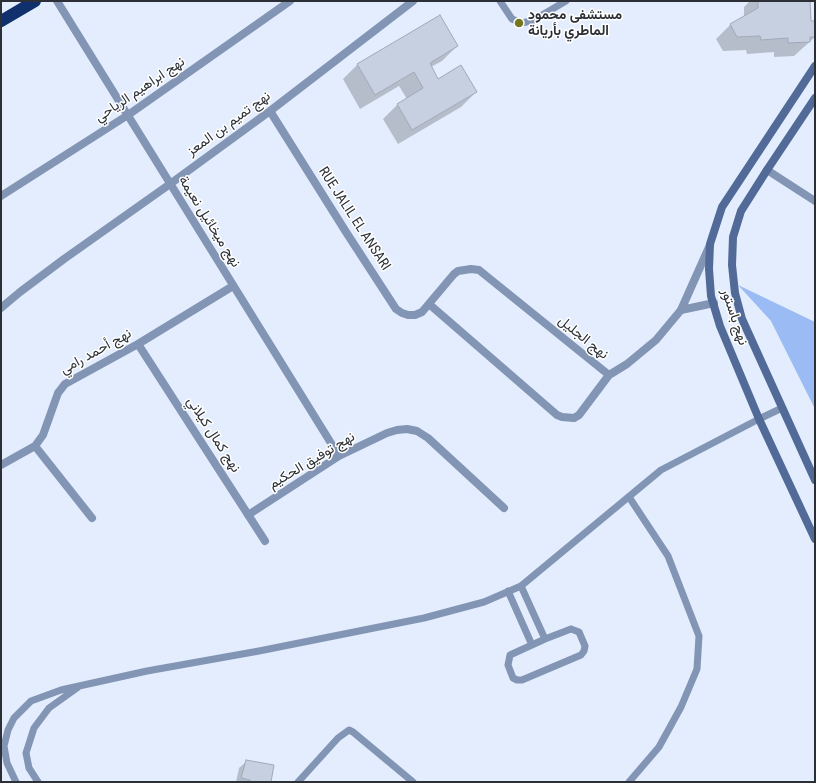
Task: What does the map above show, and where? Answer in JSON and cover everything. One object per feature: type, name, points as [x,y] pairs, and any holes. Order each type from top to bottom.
[{"type":"highway","points":[[1,21],[35,1]]},
{"type":"main road","name":"نهج باستور","points":[[815,66],[722,207],[710,244],[709,269],[711,296],[720,326],[759,419],[815,539]]},
{"type":"main road","name":"نهج باستور","points":[[815,98],[741,211],[733,238],[732,265],[735,293],[742,318],[815,480]]},
{"type":"street","name":"نهج ميخائيل نعيمة","points":[[57,1],[339,456]]},
{"type":"street","name":"نهج ابراهيم الرياحي","points":[[1,196],[128,115],[290,1]]},
{"type":"street","name":"نهج تميم بن المعز","points":[[1,308],[64,258],[170,184],[270,111],[413,1]]},
{"type":"street","name":"RUE JALIL EL ANSARI","points":[[270,111],[396,308],[402,313],[415,315],[422,312],[429,304]]},
{"type":"street","points":[[767,170],[815,201]]},
{"type":"street","points":[[609,375],[627,364],[656,340],[681,310],[710,244]]},
{"type":"street","name":"نهج الجليل","points":[[472,268],[479,270],[609,375],[579,415],[574,418],[556,415],[429,304],[458,271],[472,268]]},
{"type":"street","name":"نهج أحمد رامي","points":[[1,465],[35,446],[43,435],[58,393],[64,384],[138,344],[233,286]]},
{"type":"street","points":[[681,310],[714,303]]},
{"type":"street","name":"نهج كمال كيلاني","points":[[138,344],[265,541]]},
{"type":"street","name":"نهج توفيق الحكيم","points":[[248,515],[339,456],[387,433],[408,429],[417,431],[428,438],[504,508]]},
{"type":"street","points":[[35,446],[92,518]]},
{"type":"lane","points":[[500,1],[512,19],[521,23],[532,21],[566,1]]},
{"type":"lane","points":[[16,782],[7,763],[4,746],[8,730],[14,718],[31,701],[51,693],[147,671],[259,651],[424,618],[484,602],[521,586],[661,470],[782,408]]},
{"type":"lane","points":[[629,496],[668,556],[699,636],[697,669],[681,707],[659,747],[629,782]]},
{"type":"lane","points":[[521,586],[545,639]]},
{"type":"lane","points":[[508,591],[532,645]]},
{"type":"lane","points":[[572,629],[579,632],[585,646],[584,651],[581,655],[522,680],[513,678],[508,665],[510,655],[545,639],[572,629]]},
{"type":"lane","points":[[38,782],[29,768],[26,753],[34,728],[49,708],[79,686]]},
{"type":"lane","points":[[298,782],[338,738],[349,730],[413,782]]},
{"type":"shaded area","points":[[738,285],[815,322],[815,409],[771,321]]},
{"type":"building","points":[[758,1],[810,1],[811,21],[815,21],[815,37],[810,37],[810,42],[788,43],[788,38],[761,40],[760,36],[737,37],[730,24],[758,8]]},
{"type":"building","points":[[440,15],[458,46],[430,63],[438,79],[461,65],[477,92],[412,130],[397,104],[423,88],[414,72],[375,95],[357,64]]},
{"type":"building","points":[[246,760],[274,765],[271,782],[250,782],[250,780],[241,778]]},
{"type":"place","name":"مستشفى محمود الماطري بأريانة","points":[[519,23]]}]
